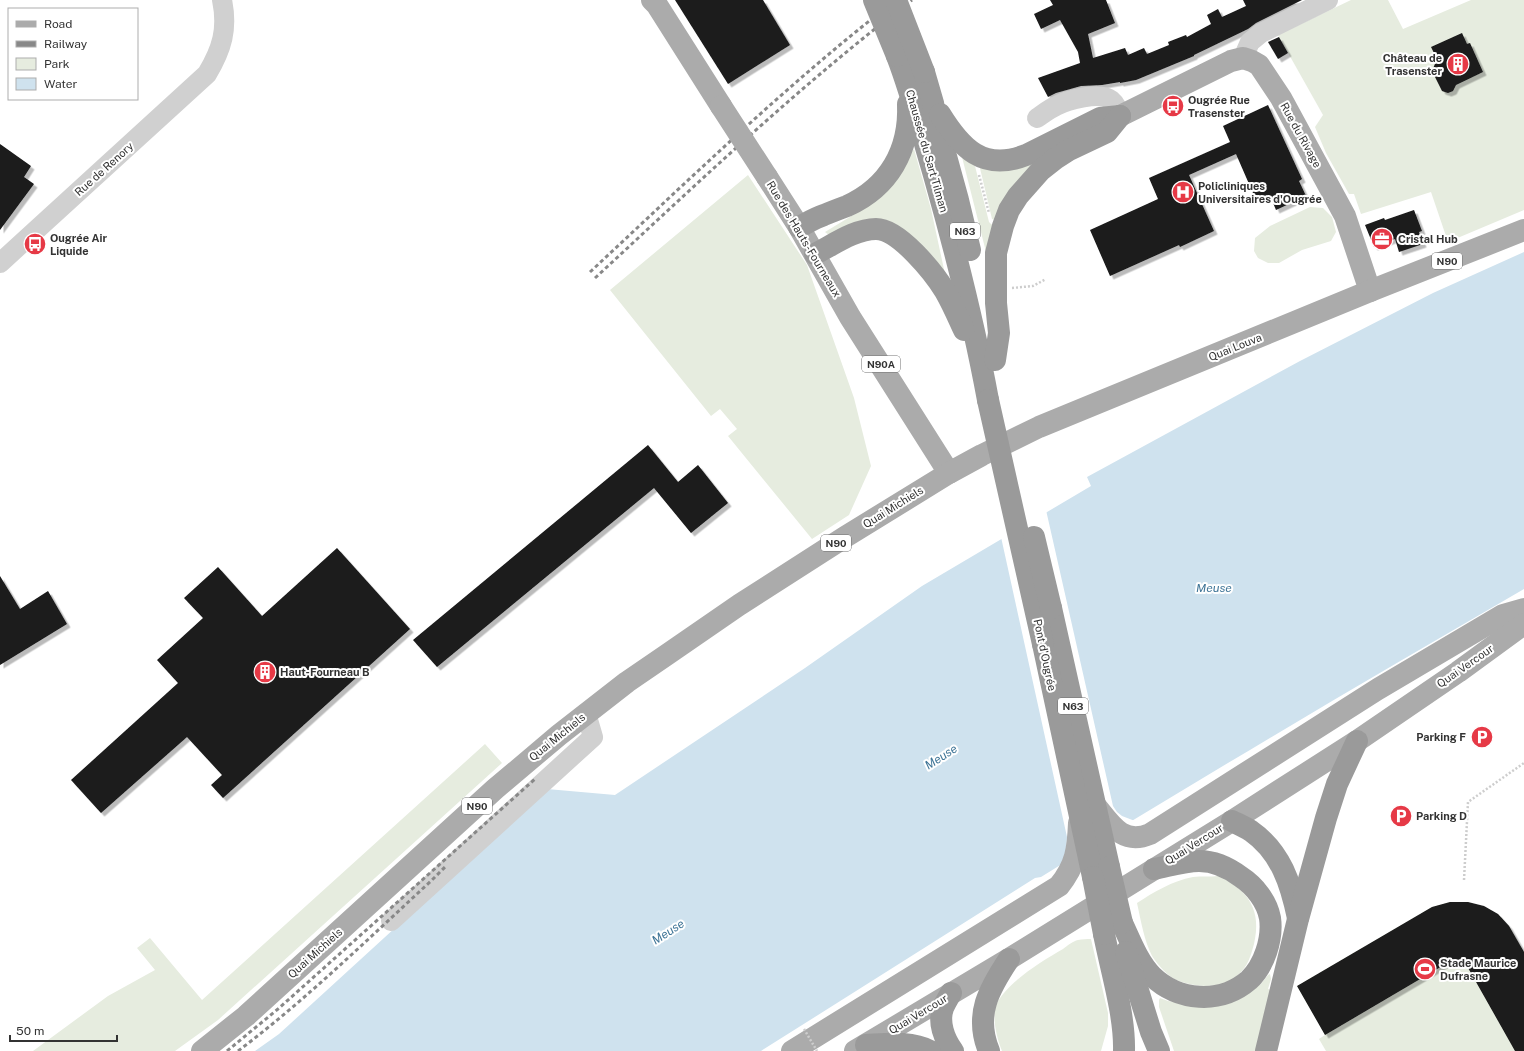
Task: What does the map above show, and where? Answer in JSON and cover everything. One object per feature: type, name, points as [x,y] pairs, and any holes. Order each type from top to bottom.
[{"type":"highway","name":"Chaussée du Sart Tilman","points":[[874,0],[897,56],[915,76],[933,103],[936,120],[958,200],[994,397]]},
{"type":"highway","name":"Chaussée du Sart Tilman","points":[[896,0],[915,76],[951,236],[988,363]]},
{"type":"highway","points":[[799,227],[823,215],[848,206],[877,187],[891,171],[900,154],[907,132],[908,107],[915,76]]},
{"type":"highway","points":[[933,103],[948,128],[965,148],[979,156],[997,160],[1008,160],[1020,157],[1100,118],[1120,116]]},
{"type":"highway","points":[[988,363],[999,333],[996,303],[996,253],[1009,210],[1021,191],[1041,170],[1069,150],[1107,132],[1120,116]]},
{"type":"highway","points":[[815,254],[860,231],[878,228],[895,235],[913,250],[944,290],[988,363]]},
{"type":"highway","name":"Pont d'Ougrée","points":[[994,397],[1113,928]]},
{"type":"highway","points":[[1266,1051],[1298,919],[1328,811],[1337,784],[1357,740]]},
{"type":"highway","points":[[1232,821],[1250,830],[1271,850],[1280,864],[1292,893],[1298,919]]},
{"type":"highway","points":[[1113,928],[1137,954],[1151,975],[1170,990],[1193,997],[1206,997],[1227,992],[1238,987],[1249,979],[1258,968],[1265,954],[1269,941],[1270,918],[1264,902],[1252,886],[1227,867],[1214,863],[1200,861],[1154,869]]},
{"type":"highway","name":"N63","points":[[1113,928],[1110,961],[1124,1034],[1124,1051]]},
{"type":"highway","name":"N63","points":[[1113,928],[1125,949],[1151,1032],[1159,1051]]},
{"type":"highway","points":[[989,1051],[984,1036],[982,1017],[988,994],[997,976],[1009,959]]},
{"type":"highway","points":[[1110,961],[1114,1030],[1111,1051]]},
{"type":"highway","points":[[951,993],[943,1007],[941,1018],[945,1038],[953,1051]]},
{"type":"highway","points":[[861,1048],[905,1044],[921,1047],[930,1051]]},
{"type":"main road","name":"Rue des Hauts-Fourneaux","points":[[655,2],[799,227],[850,316],[949,473]]},
{"type":"main road","points":[[1120,116],[1231,61],[1243,58]]},
{"type":"main road","name":"Rue du Rivage","points":[[1243,58],[1252,60],[1259,65],[1269,79],[1326,179],[1345,216],[1370,291]]},
{"type":"main road","name":"Quai Louva","points":[[949,473],[1039,427],[1370,291],[1524,230]]},
{"type":"main road","name":"Quai Michiels","points":[[202,1051],[246,1016],[530,758],[586,713],[739,605],[949,473]]},
{"type":"main road","points":[[792,1051],[1059,886],[1068,876],[1075,861],[1078,840],[1087,809],[1125,836],[1136,838],[1154,832],[1378,690],[1503,615],[1524,609]]},
{"type":"main road","name":"Quai Vercour","points":[[861,1048],[1009,959],[1232,821],[1458,672],[1524,624]]},
{"type":"street","name":"Rue de Renory","points":[[1,262],[207,74],[216,58],[222,41],[225,12],[222,0]]},
{"type":"street","points":[[1243,58],[1250,42],[1261,33],[1328,0]]},
{"type":"street","points":[[1037,118],[1057,105],[1090,96],[1102,96],[1110,99],[1115,105],[1120,116]]},
{"type":"street","points":[[391,921],[593,737],[586,713]]},
{"type":"street","points":[[1120,1012],[1134,1051]]},
{"type":"path","points":[[979,172],[990,218]]},
{"type":"path","points":[[1004,288],[1028,287],[1046,280]]},
{"type":"path","points":[[1464,880],[1468,802],[1524,763]]},
{"type":"path","points":[[804,1028],[817,1051]]},
{"type":"green space","points":[[1351,0],[1388,0],[1403,29],[1471,0],[1524,0],[1524,210],[1448,242],[1431,192],[1361,214],[1354,194],[1349,194],[1326,153],[1315,127],[1323,115],[1278,35]]},
{"type":"green space","points":[[1079,134],[999,221],[992,219],[979,164]]},
{"type":"green space","points":[[914,149],[931,209],[945,274],[906,235],[829,235],[825,232],[858,212]]},
{"type":"green space","points":[[962,157],[975,166],[989,222],[997,227],[986,252]]},
{"type":"green space","points":[[748,175],[807,265],[854,398],[871,466],[849,515],[812,539],[728,436],[737,429],[720,409],[711,416],[610,290]]},
{"type":"green space","points":[[1310,207],[1323,208],[1332,217],[1336,232],[1331,241],[1302,250],[1279,263],[1268,263],[1258,258],[1254,251],[1255,238],[1270,226]]},
{"type":"green space","points":[[485,744],[502,763],[218,1020],[175,1051],[33,1051],[108,996],[155,970],[137,948],[150,938],[202,1000]]},
{"type":"green space","points":[[1218,876],[1238,888],[1251,903],[1256,921],[1256,932],[1250,956],[1247,964],[1239,974],[1233,979],[1218,985],[1202,986],[1179,981],[1167,974],[1152,956],[1145,937],[1137,903],[1178,881],[1193,877]]},
{"type":"green space","name":"Stade Maurice Dufrasne","points":[[1450,902],[1468,902],[1498,914],[1509,926],[1524,952],[1524,1051],[1326,1051],[1319,1039],[1325,1035],[1297,986],[1432,907]]},
{"type":"green space","points":[[1091,939],[1108,1013],[1108,1026],[1101,1051],[1002,1051],[997,1034],[995,1008],[1002,995],[1026,973],[1074,941]]},
{"type":"green space","points":[[1270,974],[1271,979],[1268,989],[1271,990],[1257,1051],[1174,1051],[1159,1007],[1160,998],[1168,1001],[1192,1005],[1258,983],[1260,985]]},
{"type":"water","name":"Meuse","points":[[1524,252],[1524,589],[1281,731],[1041,877],[1035,878],[761,1051],[255,1051],[279,1034],[547,789],[615,795],[805,668],[922,586],[1091,486],[1087,477],[1300,361],[1433,293]]},
{"type":"pier","points":[[1046,510],[1113,806],[1122,816],[1135,821],[1060,868],[1066,854],[1067,837],[1001,537]]},
{"type":"building","points":[[675,0],[763,0],[790,45],[728,84]]},
{"type":"building","points":[[1050,0],[1106,0],[1115,23],[1088,34],[1093,58],[1125,48],[1128,55],[1144,48],[1147,54],[1169,45],[1168,42],[1186,35],[1187,37],[1211,24],[1207,15],[1218,9],[1222,17],[1246,6],[1243,0],[1302,0],[1194,56],[1136,80],[1102,85],[1081,86],[1056,93],[1048,97],[1038,78],[1080,63],[1078,52],[1060,20],[1041,29],[1034,14],[1053,5]]},
{"type":"building","name":"Château de Trasenster","points":[[1462,33],[1467,44],[1470,43],[1483,72],[1456,85],[1453,91],[1448,93],[1442,91],[1432,71],[1437,59],[1431,47]]},
{"type":"building","points":[[1279,37],[1288,53],[1278,59],[1268,42]]},
{"type":"building","points":[[1268,105],[1302,179],[1299,181],[1306,196],[1276,210],[1271,198],[1269,199],[1267,195],[1256,200],[1236,154],[1189,175],[1214,231],[1110,276],[1090,230],[1158,199],[1149,178],[1230,142],[1223,126]]},
{"type":"building","points":[[0,144],[31,166],[24,177],[34,184],[0,230]]},
{"type":"building","points":[[1414,210],[1422,231],[1419,232],[1423,244],[1399,252],[1395,239],[1374,247],[1365,225]]},
{"type":"building","points":[[648,445],[678,482],[698,465],[728,503],[691,533],[654,488],[437,667],[413,640]]},
{"type":"building","name":"Haut-Fourneau B","points":[[337,548],[410,629],[223,798],[211,785],[222,775],[187,737],[101,813],[71,780],[178,683],[157,660],[203,618],[184,598],[218,567],[262,616]]},
{"type":"building","points":[[0,576],[20,609],[48,591],[67,624],[0,665]]},
{"type":"building","name":"Stade Maurice Dufrasne","points":[[1450,902],[1468,902],[1484,906],[1498,914],[1509,926],[1524,952],[1524,1051],[1515,1051],[1467,966],[1458,962],[1449,962],[1325,1035],[1297,986],[1432,907]]},
{"type":"railway","points":[[590,272],[778,98],[817,64],[896,0]]},
{"type":"railway","points":[[595,278],[750,135],[870,32],[912,0]]},
{"type":"railway","points":[[227,1051],[278,1009],[535,779]]},
{"type":"railway","points":[[238,1051],[313,989],[447,865]]},
{"type":"place","name":"Château de Trasenster","points":[[1458,64]]},
{"type":"place","name":"Ougrée Rue Trasenster","points":[[1173,106]]},
{"type":"place","name":"Policliniques Universitaires d'Ougrée","points":[[1183,192]]},
{"type":"place","name":"Cristal Hub","points":[[1382,239]]},
{"type":"place","name":"Ougrée Air Liquide","points":[[35,244]]},
{"type":"place","name":"Haut-Fourneau B","points":[[265,672]]},
{"type":"place","name":"Parking F","points":[[1482,737]]},
{"type":"place","name":"Parking D","points":[[1401,816]]},
{"type":"place","name":"Stade Maurice Dufrasne","points":[[1425,969]]}]
